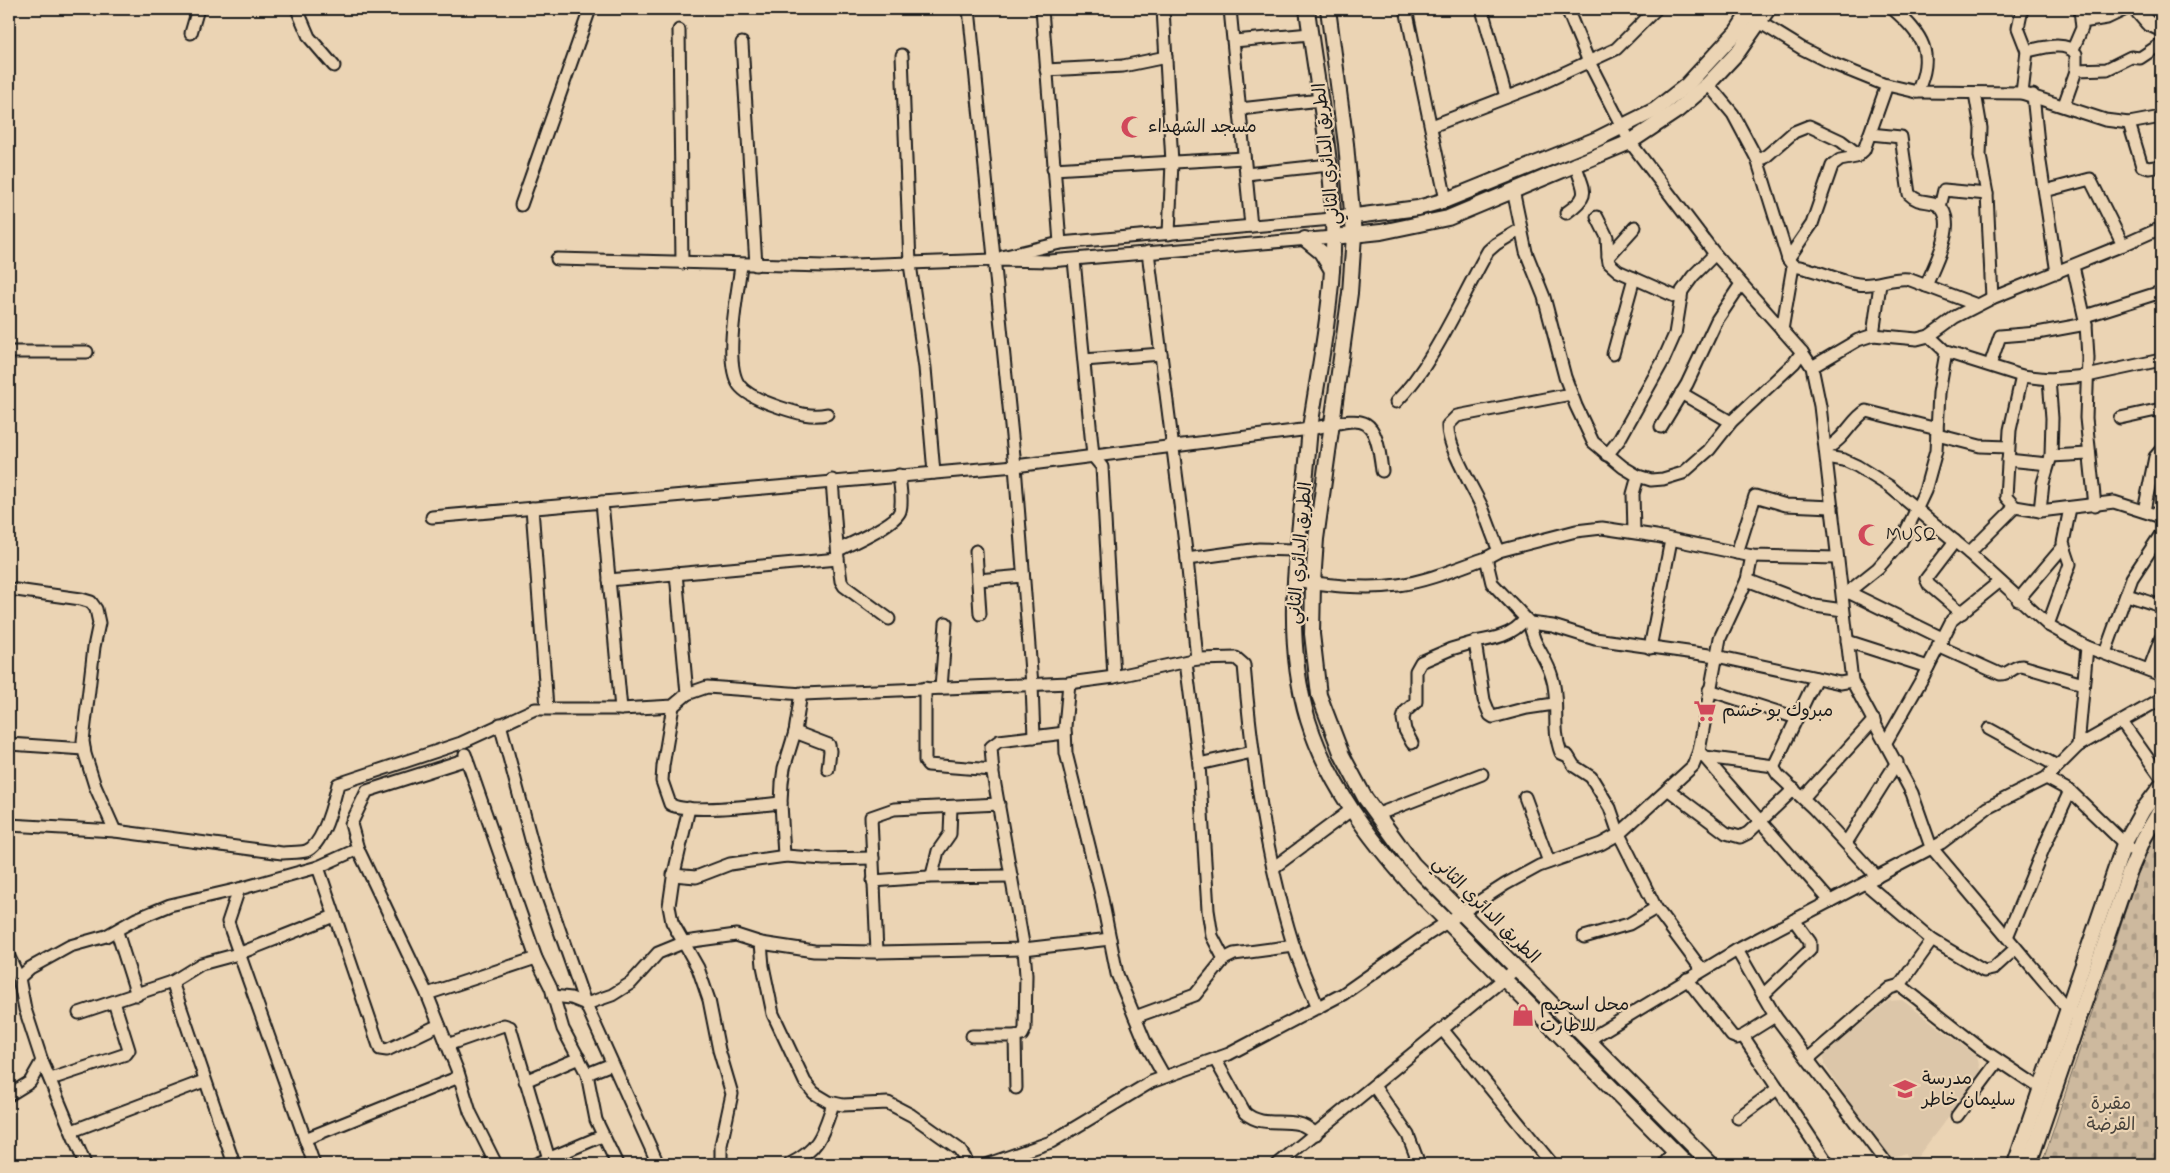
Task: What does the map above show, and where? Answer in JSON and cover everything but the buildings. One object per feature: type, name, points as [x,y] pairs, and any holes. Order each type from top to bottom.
[{"type":"main road","name":"الطريق الدائري الثاني","points":[[1307,9],[1329,164],[1333,237],[1327,329],[1310,429],[1295,550],[1294,636],[1301,692],[1309,722],[1321,752],[1351,810],[1397,870],[1687,1164]]},
{"type":"main road","name":"الطريق الدائري الثاني","points":[[1328,9],[1354,217],[1354,235],[1350,293],[1316,539],[1312,634],[1319,695],[1342,755],[1365,798],[1413,864],[1711,1164]]},
{"type":"main road","points":[[1333,237],[1411,227],[1448,218],[1575,163],[1630,142],[1678,110],[1708,84],[1738,52],[1768,9]]},
{"type":"main road","points":[[2136,9],[2148,23],[2161,29]]},
{"type":"main road","points":[[1332,219],[1418,208],[1446,200],[1624,127],[1656,110],[1687,85],[1737,32],[1746,10]]},
{"type":"main road","points":[[1305,239],[1321,252],[1332,270]]},
{"type":"main road","points":[[2029,1164],[2124,844],[2143,810],[2161,786]]},
{"type":"main road","points":[[2015,1164],[2040,1088],[2073,1014],[2136,853],[2161,809]]},
{"type":"street","points":[[191,33],[198,9]]},
{"type":"street","points":[[297,9],[309,36],[334,66]]},
{"type":"street","points":[[521,205],[590,9]]},
{"type":"street","points":[[969,9],[1015,466],[1032,685],[1034,737]]},
{"type":"street","points":[[1042,9],[1060,243]]},
{"type":"street","points":[[1163,9],[1172,162],[1169,234]]},
{"type":"street","points":[[1230,9],[1251,226]]},
{"type":"street","points":[[1406,9],[1446,200]]},
{"type":"street","points":[[1482,9],[1506,97]]},
{"type":"street","points":[[1567,9],[1589,62],[1624,127],[1630,142],[1715,254],[1802,352],[1812,367],[1826,453],[1837,558],[1846,594],[1843,610],[1852,681],[1897,762],[1912,793],[1932,846],[2073,1014]]},
{"type":"street","points":[[1432,126],[1506,97],[1616,49],[1656,9]]},
{"type":"street","points":[[1893,9],[1911,24],[1920,37],[1925,50],[1927,64],[1917,92]]},
{"type":"street","points":[[2022,9],[2018,28],[2027,50],[2027,94],[2045,191],[2057,273]]},
{"type":"street","points":[[2072,49],[2080,33],[2082,22],[2080,9]]},
{"type":"street","points":[[2082,22],[2107,18],[2126,9]]},
{"type":"street","points":[[1746,10],[1759,23],[1831,63],[1887,85],[1917,92],[2027,94],[2105,120],[2129,123],[2161,117]]},
{"type":"street","points":[[679,30],[682,263]]},
{"type":"street","points":[[1234,41],[1310,34]]},
{"type":"street","points":[[742,43],[756,265]]},
{"type":"street","points":[[2076,70],[2107,69],[2131,57],[2140,58],[2161,44]]},
{"type":"street","points":[[2027,50],[2060,46],[2072,49],[2076,54],[2076,70],[2064,105]]},
{"type":"street","points":[[902,56],[910,264],[925,368],[934,473]]},
{"type":"street","points":[[1046,70],[1123,66],[1166,58]]},
{"type":"street","points":[[1708,84],[1733,114],[1757,159],[1791,263]]},
{"type":"street","points":[[1782,330],[1791,263],[1812,224],[1832,166],[1840,160],[1859,155],[1864,150],[1887,85]]},
{"type":"street","points":[[1975,93],[1981,128],[1980,156],[1987,194],[1992,298]]},
{"type":"street","points":[[1240,109],[1321,100]]},
{"type":"street","points":[[2129,123],[2142,166],[2149,168],[2161,166]]},
{"type":"street","points":[[1757,159],[1764,158],[1777,149],[1788,136],[1809,126],[1841,141],[1859,155]]},
{"type":"street","points":[[1870,134],[1901,137],[1909,194],[1922,202],[1932,203],[1940,207],[1945,216],[1946,234],[1926,286]]},
{"type":"street","points":[[1053,169],[1244,158]]},
{"type":"street","points":[[1566,213],[1583,201],[1585,194],[1575,163]]},
{"type":"street","points":[[1246,174],[1329,164]]},
{"type":"street","points":[[2045,191],[2090,179],[2123,246]]},
{"type":"street","points":[[1513,190],[1526,252],[1544,297],[1571,394],[1588,434],[1593,442],[1607,455],[1638,476],[1651,480],[1663,479],[1683,473],[1709,450],[1731,422],[1794,363],[1802,352]]},
{"type":"street","points":[[1940,207],[1944,190],[1987,194]]},
{"type":"street","points":[[1597,218],[1607,237],[1608,257],[1612,267],[1682,299]]},
{"type":"street","points":[[994,260],[1023,250],[1060,243],[1332,219]]},
{"type":"street","points":[[1608,257],[1635,227]]},
{"type":"street","points":[[1396,402],[1406,392],[1444,332],[1488,251],[1521,228]]},
{"type":"street","points":[[1812,367],[1858,340],[1873,335],[1917,339],[1929,336],[1955,317],[1992,298],[2123,246],[2161,228]]},
{"type":"street","points":[[557,259],[741,265],[910,264],[994,260],[1074,260],[1333,237]]},
{"type":"street","points":[[1148,252],[1187,559],[1197,659]]},
{"type":"street","points":[[1607,455],[1619,440],[1663,361],[1675,334],[1682,291],[1693,276],[1715,254]]},
{"type":"street","points":[[1074,260],[1094,456],[1102,467],[1114,677]]},
{"type":"street","points":[[1791,263],[1858,284],[1880,284],[1900,278],[1977,305]]},
{"type":"street","points":[[741,265],[733,325],[734,366],[738,384],[745,392],[788,410],[819,416],[827,414]]},
{"type":"street","points":[[2073,266],[2085,320],[2088,358],[2086,418],[2088,454],[2096,506]]},
{"type":"street","points":[[1613,354],[1634,278]]},
{"type":"street","points":[[1661,427],[1717,320],[1741,284]]},
{"type":"street","points":[[1873,335],[1880,284]]},
{"type":"street","points":[[1990,365],[2000,336],[2037,333],[2085,320],[2161,292]]},
{"type":"street","points":[[1929,336],[1946,352],[2022,376],[2049,379],[2087,376],[2161,360]]},
{"type":"street","points":[[9,352],[86,352]]},
{"type":"street","points":[[1846,594],[1888,558],[1900,542],[1917,510],[1932,471],[1939,393],[1946,352]]},
{"type":"street","points":[[1084,360],[1161,354]]},
{"type":"street","points":[[2022,376],[2008,446],[2006,497],[2015,507],[2040,512],[2096,506],[2114,502],[2161,516]]},
{"type":"street","points":[[2040,512],[2049,460],[2052,418],[2049,379]]},
{"type":"street","points":[[1681,392],[1731,422]]},
{"type":"street","points":[[1499,551],[1482,507],[1451,445],[1447,432],[1448,425],[1457,416],[1571,394]]},
{"type":"street","points":[[2120,418],[2161,409]]},
{"type":"street","points":[[1826,453],[1866,412],[1980,446],[2008,446]]},
{"type":"street","points":[[432,517],[832,480],[1015,466],[1310,429],[1356,421],[1369,425],[1373,431],[1382,471]]},
{"type":"street","points":[[2144,511],[2155,457],[2161,450]]},
{"type":"street","points":[[1826,453],[1858,466],[1889,486],[1969,553],[2018,600],[2048,625],[2087,647],[2161,675]]},
{"type":"street","points":[[2008,460],[2049,460],[2088,454]]},
{"type":"street","points":[[609,580],[838,555],[898,514],[900,508],[900,475]]},
{"type":"street","points":[[1634,532],[1632,494],[1638,476]]},
{"type":"street","points":[[832,480],[840,581],[889,619]]},
{"type":"street","points":[[1737,553],[1755,496],[1786,505],[1832,507]]},
{"type":"street","points":[[602,502],[621,709]]},
{"type":"street","points":[[1969,553],[2015,507]]},
{"type":"street","points":[[532,508],[547,708]]},
{"type":"street","points":[[2018,600],[2063,547],[2070,508]]},
{"type":"street","points":[[1294,580],[1369,588],[1399,585],[1446,572],[1486,558],[1499,551],[1576,531],[1602,528],[1634,532],[1752,556],[1837,558]]},
{"type":"street","points":[[2105,653],[2136,571],[2161,534]]},
{"type":"street","points":[[1650,648],[1671,540]]},
{"type":"street","points":[[1955,541],[1926,579],[1929,584],[1962,612]]},
{"type":"street","points":[[2048,625],[2070,564],[2063,547]]},
{"type":"street","points":[[1187,559],[1259,549],[1295,550]]},
{"type":"street","points":[[976,551],[980,614]]},
{"type":"street","points":[[988,1164],[1051,1142],[1164,1076],[1229,1054],[1318,1008],[1358,984],[1427,934],[1449,922],[1506,884],[1549,862],[1601,844],[1619,834],[1669,790],[1702,754],[1709,690],[1716,656],[1728,617],[1746,580],[1752,556]]},
{"type":"street","points":[[1486,558],[1492,583],[1527,621],[1534,640],[1553,678],[1556,732],[1561,753],[1568,756],[1574,766],[1590,777],[1610,808],[1619,834],[1656,908],[1702,970]]},
{"type":"street","points":[[676,573],[687,694]]},
{"type":"street","points":[[978,580],[1023,576]]},
{"type":"street","points":[[1746,580],[1815,606],[1843,610]]},
{"type":"street","points":[[1886,742],[1928,668],[1952,620],[1999,582]]},
{"type":"street","points":[[9,589],[81,599],[91,602],[96,608],[99,623],[94,647],[84,749],[94,786],[115,831]]},
{"type":"street","points":[[1846,594],[2000,674],[2007,673],[2014,667],[2022,666],[2082,684]]},
{"type":"street","points":[[2127,594],[2161,606]]},
{"type":"street","points":[[1412,743],[1405,730],[1403,719],[1417,697],[1416,671],[1419,665],[1429,657],[1506,634],[1527,621],[1553,626],[1595,639],[1716,656],[1840,683],[1852,681]]},
{"type":"street","points":[[941,688],[946,623]]},
{"type":"street","points":[[2149,670],[2161,638]]},
{"type":"street","points":[[1475,642],[1484,700],[1490,716],[1554,704]]},
{"type":"street","points":[[1847,642],[1928,668]]},
{"type":"street","points":[[2078,746],[2082,684],[2087,647]]},
{"type":"street","points":[[9,825],[115,831],[282,853],[306,851],[319,839],[332,810],[338,784],[461,743],[535,710],[547,708],[621,709],[673,706],[687,694],[707,686],[801,693],[1069,683],[1114,677],[1197,659],[1236,658],[1244,665],[1252,752],[1273,868],[1294,946],[1318,1008]]},
{"type":"street","points":[[1186,662],[1199,764],[1208,910],[1212,936],[1224,959]]},
{"type":"street","points":[[1773,767],[1816,678]]},
{"type":"street","points":[[1069,683],[1065,733],[1066,753],[1101,894],[1117,974],[1146,1044],[1164,1076]]},
{"type":"street","points":[[925,688],[925,761],[928,765],[993,770]]},
{"type":"street","points":[[1709,690],[1797,718]]},
{"type":"street","points":[[784,856],[781,803],[784,768],[795,732],[801,693]]},
{"type":"street","points":[[1588,1040],[1737,950],[1951,837],[1987,808],[2046,778],[2078,746],[2161,699]]},
{"type":"street","points":[[673,706],[662,781],[670,804],[674,807],[689,808],[781,803]]},
{"type":"street","points":[[1803,798],[1874,720]]},
{"type":"street","points":[[2122,722],[2161,777]]},
{"type":"street","points":[[500,724],[542,880],[586,1004],[658,1164]]},
{"type":"street","points":[[1989,729],[2057,766]]},
{"type":"street","points":[[795,732],[828,745],[830,751],[828,769]]},
{"type":"street","points":[[972,1036],[1015,1036],[1022,1035],[1025,1029],[1026,975],[1024,949],[990,752],[994,743],[1065,733]]},
{"type":"street","points":[[461,743],[536,958],[553,996],[563,1029],[587,1074],[596,1120],[617,1164]]},
{"type":"street","points":[[9,744],[84,749]]},
{"type":"street","points":[[1199,764],[1252,752]]},
{"type":"street","points":[[1702,754],[1773,767],[1778,775],[1846,842],[1877,877]]},
{"type":"street","points":[[1702,754],[1830,901]]},
{"type":"street","points":[[466,759],[456,764],[367,791],[350,824],[358,850],[427,994],[459,1077],[470,1112],[496,1164]]},
{"type":"street","points":[[1846,842],[1897,762]]},
{"type":"street","points":[[1376,815],[1482,774]]},
{"type":"street","points":[[2046,778],[2070,791],[2124,844],[2136,853]]},
{"type":"street","points":[[1669,790],[1733,836],[1744,836],[1794,789]]},
{"type":"street","points":[[2007,937],[2044,847],[2070,791]]},
{"type":"street","points":[[1525,797],[1549,862]]},
{"type":"street","points":[[877,952],[870,820],[873,814],[894,809],[999,804]]},
{"type":"street","points":[[928,877],[934,871],[938,851],[950,834],[951,807]]},
{"type":"street","points":[[689,808],[669,906],[672,922],[698,968],[709,1000],[719,1050],[732,1094],[721,1145],[721,1164]]},
{"type":"street","points":[[1273,868],[1351,810]]},
{"type":"street","points":[[19,978],[30,968],[70,946],[117,932],[136,919],[170,905],[239,889],[318,867],[358,850]]},
{"type":"street","points":[[674,875],[696,876],[730,864],[784,856],[873,858]]},
{"type":"street","points":[[318,867],[380,1049],[387,1050],[439,1026]]},
{"type":"street","points":[[873,881],[928,877],[1011,876]]},
{"type":"street","points":[[1865,883],[1932,940],[1984,971],[1993,969],[2016,948]]},
{"type":"street","points":[[239,889],[228,922],[305,1139],[311,1164]]},
{"type":"street","points":[[1584,936],[1629,924],[1656,908]]},
{"type":"street","points":[[79,1014],[172,982],[201,964],[238,954],[334,916]]},
{"type":"street","points":[[1763,995],[1810,950],[1810,942],[1794,920]]},
{"type":"street","points":[[117,932],[137,995]]},
{"type":"street","points":[[553,996],[572,998],[586,1004],[622,990],[658,953],[685,942],[736,935],[761,943],[814,951],[877,952],[1024,949],[1110,939]]},
{"type":"street","points":[[1809,1058],[1890,988],[1900,985],[1932,940]]},
{"type":"street","points":[[761,943],[763,966],[773,1014],[805,1082],[814,1093],[833,1104],[888,1103],[911,1115],[959,1149],[965,1158],[965,1164]]},
{"type":"street","points":[[1135,1017],[1195,995],[1201,990],[1224,959],[1234,954],[1294,946]]},
{"type":"street","points":[[1737,950],[1776,1016],[1887,1164]]},
{"type":"street","points":[[9,957],[19,978],[25,1009],[42,1061],[85,1164]]},
{"type":"street","points":[[427,994],[536,958]]},
{"type":"street","points":[[1278,1164],[1516,968]]},
{"type":"street","points":[[1687,979],[1732,1036],[1737,1038],[1743,1036],[1776,1016]]},
{"type":"street","points":[[172,982],[204,1081],[234,1164]]},
{"type":"street","points":[[1900,985],[1998,1060],[2040,1088]]},
{"type":"street","points":[[51,1079],[126,1054],[128,1050],[114,1002]]},
{"type":"street","points":[[447,1045],[508,1026],[549,1159]]},
{"type":"street","points":[[1442,1029],[1552,1164]]},
{"type":"street","points":[[1015,1036],[1016,1088]]},
{"type":"street","points":[[1743,1036],[1828,1164]]},
{"type":"street","points":[[525,1081],[579,1058]]},
{"type":"street","points":[[1214,1059],[1245,1113],[1252,1120],[1270,1124],[1300,1124],[1316,1134]]},
{"type":"street","points":[[1957,1116],[1998,1060]]},
{"type":"street","points":[[9,1096],[30,1082],[42,1061]]},
{"type":"street","points":[[587,1074],[612,1064]]},
{"type":"street","points":[[305,1139],[459,1077]]},
{"type":"street","points":[[72,1132],[204,1081]]},
{"type":"street","points":[[1374,1086],[1408,1135],[1417,1163]]},
{"type":"street","points":[[1738,1118],[1777,1088]]},
{"type":"street","points":[[790,1164],[803,1158],[816,1146],[822,1136],[833,1104]]},
{"type":"street","points":[[536,1164],[602,1136]]},
{"type":"street","points":[[1664,1164],[1674,1151]]},
{"type":"shaded area","name":"مدرسة سليمان خاطر","points":[[1902,1000],[1977,1056],[1981,1074],[1912,1164],[1909,1164],[1906,1153],[1891,1158],[1824,1064],[1824,1054],[1889,1001]]},
{"type":"green space","name":"مقبرة القرضة","points":[[2161,818],[2161,1164],[2042,1164],[2151,833]]},
{"type":"place","name":"مسجد الشهداء","points":[[1132,127]]},
{"type":"place","name":"MUSQ","points":[[1869,535]]},
{"type":"place","name":"مبروك بو خشم","points":[[1705,711]]},
{"type":"place","name":"محل اسحيم للاطارت","points":[[1523,1015]]},
{"type":"place","name":"مدرسة سليمان خاطر","points":[[1905,1089]]}]
